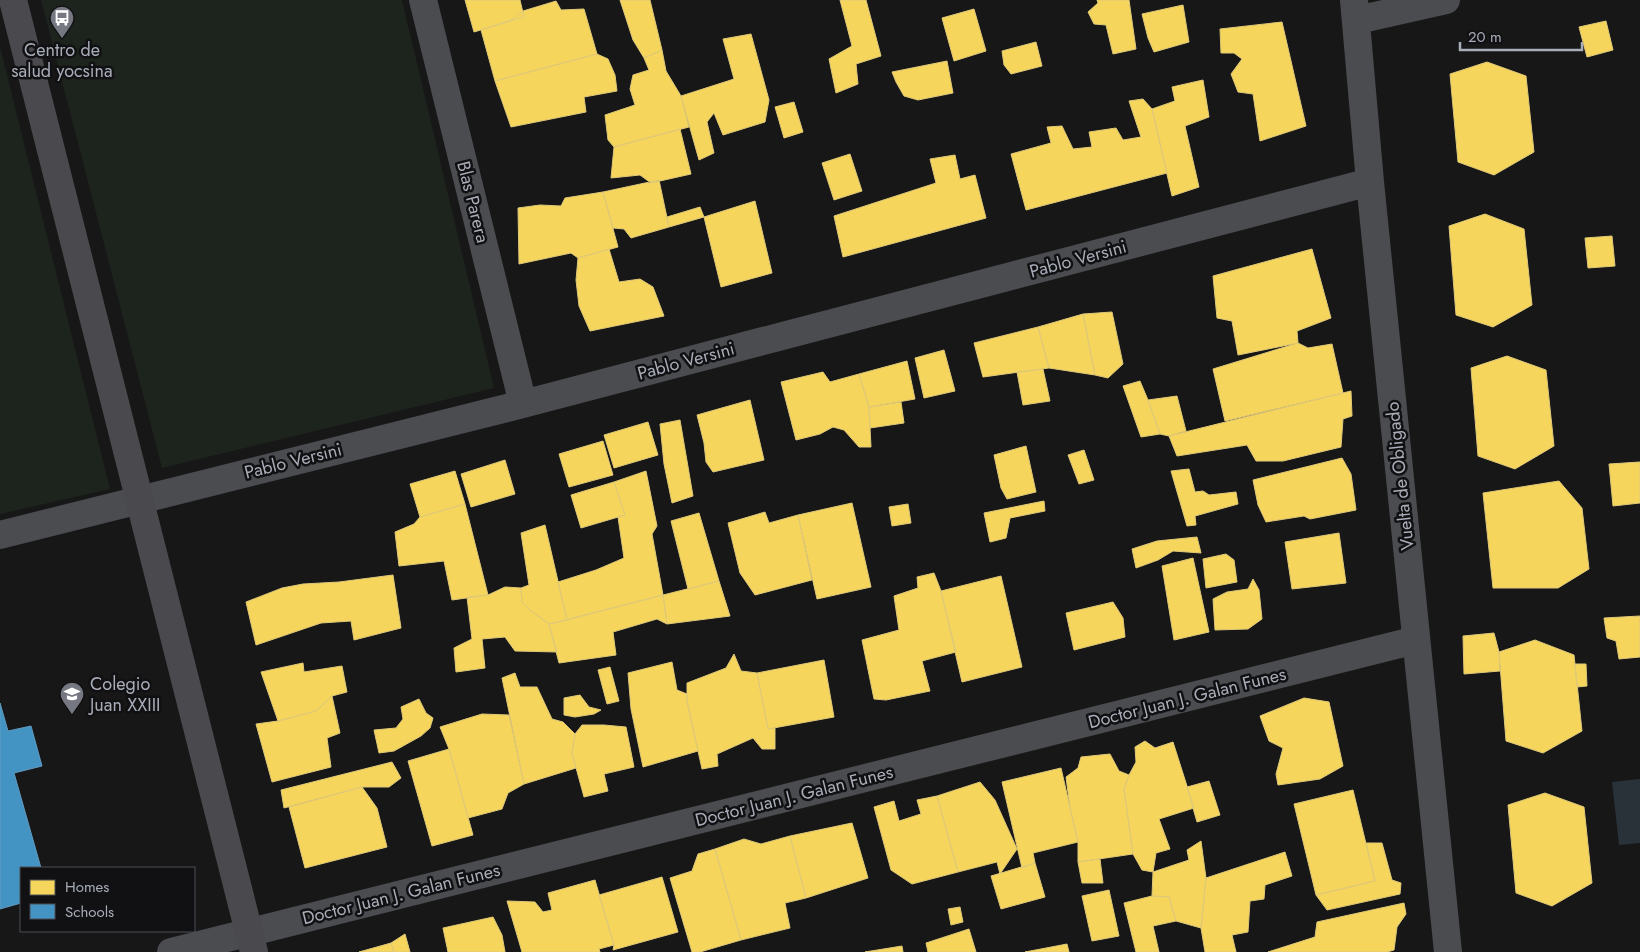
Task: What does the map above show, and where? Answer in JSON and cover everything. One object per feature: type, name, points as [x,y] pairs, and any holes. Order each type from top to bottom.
[{"type":"main road","points":[[12,0],[252,942]]},
{"type":"street","name":"Blas Parera","points":[[423,0],[523,404]]},
{"type":"street","points":[[1356,10],[1446,0]]},
{"type":"street","name":"Vuelta de Obligado","points":[[1356,10],[1370,182],[1448,952]]},
{"type":"street","name":"Pablo Versini","points":[[0,535],[523,404],[1370,182]]},
{"type":"street","name":"Doctor Juan J. Galan Funes","points":[[172,952],[252,942],[1416,640]]},
{"type":"shaded area","points":[[41,0],[402,0],[494,388],[162,468]]},
{"type":"shaded area","points":[[0,47],[110,489],[0,514]]},
{"type":"shaded area","points":[[1640,779],[1640,843],[1619,845],[1612,782]]},
{"type":"building: Homes","points":[[465,0],[520,0],[524,17],[474,32]]},
{"type":"building: Homes","points":[[620,0],[650,0],[662,50],[644,58],[633,40]]},
{"type":"building: Homes","points":[[840,0],[866,0],[881,56],[856,64],[858,84],[836,93],[829,59],[852,46]]},
{"type":"building: Homes","points":[[1097,0],[1129,0],[1136,49],[1113,54],[1106,25],[1094,24],[1088,12],[1098,3]]},
{"type":"building: Homes","points":[[556,1],[561,10],[584,9],[597,54],[495,81],[481,30],[511,20],[523,11]]},
{"type":"building: Homes","points":[[1183,5],[1189,42],[1154,52],[1148,38],[1142,14]]},
{"type":"building: Homes","points":[[974,9],[986,51],[954,61],[942,18]]},
{"type":"building: Homes","points":[[1606,21],[1613,50],[1587,57],[1579,27]]},
{"type":"building: Homes","points":[[1282,22],[1306,126],[1260,141],[1253,94],[1238,92],[1231,74],[1242,59],[1234,53],[1221,53],[1220,29]]},
{"type":"building: Homes","points":[[751,34],[769,100],[765,122],[723,135],[714,113],[707,122],[714,153],[699,160],[681,96],[734,79],[723,39]]},
{"type":"building: Homes","points":[[1036,42],[1042,66],[1011,74],[1004,65],[1002,51]]},
{"type":"building: Homes","points":[[662,50],[666,71],[681,96],[689,127],[614,147],[608,140],[605,115],[635,105],[630,89],[633,75],[649,70],[644,58]]},
{"type":"building: Homes","points":[[597,54],[608,59],[615,75],[617,91],[584,97],[586,112],[511,127],[495,81]]},
{"type":"building: Homes","points":[[947,61],[953,93],[918,100],[904,96],[892,72]]},
{"type":"building: Homes","points":[[1487,62],[1526,76],[1534,152],[1494,175],[1458,162],[1450,74]]},
{"type":"building: Homes","points":[[1203,80],[1209,117],[1185,126],[1199,187],[1172,196],[1152,109],[1175,101],[1172,87]]},
{"type":"building: Homes","points":[[1143,99],[1152,109],[1167,173],[1026,210],[1011,154],[1051,143],[1047,127],[1062,126],[1073,149],[1092,147],[1089,132],[1116,128],[1123,140],[1141,137],[1129,101]]},
{"type":"building: Homes","points":[[794,102],[803,132],[784,138],[775,107]]},
{"type":"building: Homes","points":[[680,129],[691,174],[651,183],[640,175],[611,178],[614,147]]},
{"type":"building: Homes","points":[[850,154],[862,191],[834,200],[822,163]]},
{"type":"building: Homes","points":[[955,155],[960,179],[975,175],[986,218],[843,257],[834,216],[936,183],[930,159]]},
{"type":"building: Homes","points":[[659,180],[669,227],[631,238],[624,229],[613,228],[603,192]]},
{"type":"building: Homes","points":[[603,192],[618,247],[578,258],[571,253],[519,264],[518,208],[540,205],[561,206],[565,198]]},
{"type":"building: Homes","points":[[755,201],[772,273],[721,287],[704,217]]},
{"type":"building: Homes","points":[[700,207],[704,217],[669,227],[667,217]]},
{"type":"building: Homes","points":[[1485,214],[1524,229],[1532,305],[1493,327],[1456,315],[1449,226]]},
{"type":"building: Homes","points":[[1612,236],[1615,266],[1588,268],[1585,238]]},
{"type":"building: Homes","points":[[609,249],[619,282],[640,279],[653,287],[664,316],[590,331],[579,306],[576,280],[578,258]]},
{"type":"building: Homes","points":[[1312,249],[1331,318],[1297,331],[1298,343],[1238,355],[1232,321],[1217,318],[1213,276]]},
{"type":"building: Homes","points":[[1112,312],[1123,364],[1108,378],[1095,375],[1083,314]]},
{"type":"building: Homes","points":[[1083,314],[1095,375],[1049,368],[1038,327]]},
{"type":"building: Homes","points":[[1038,327],[1049,368],[983,377],[974,343]]},
{"type":"building: Homes","points":[[1298,343],[1308,348],[1332,344],[1343,393],[1225,421],[1213,369]]},
{"type":"building: Homes","points":[[944,350],[955,391],[924,398],[915,358]]},
{"type":"building: Homes","points":[[1507,356],[1546,370],[1554,446],[1515,469],[1478,456],[1471,368]]},
{"type":"building: Homes","points":[[907,361],[915,399],[869,407],[859,374]]},
{"type":"building: Homes","points":[[1043,369],[1050,401],[1023,405],[1017,372]]},
{"type":"building: Homes","points":[[823,372],[830,382],[859,374],[869,407],[871,447],[859,447],[844,430],[833,427],[820,434],[796,440],[781,382]]},
{"type":"building: Homes","points":[[1140,381],[1160,434],[1141,437],[1123,386]]},
{"type":"building: Homes","points":[[1351,391],[1352,416],[1343,419],[1341,447],[1283,461],[1256,461],[1247,445],[1177,456],[1169,436]]},
{"type":"building: Homes","points":[[1177,396],[1186,431],[1169,436],[1160,434],[1148,400]]},
{"type":"building: Homes","points":[[750,400],[764,460],[713,472],[706,462],[704,443],[697,415]]},
{"type":"building: Homes","points":[[901,402],[904,423],[870,428],[869,407]]},
{"type":"building: Homes","points":[[680,420],[693,496],[672,503],[664,464],[660,424]]},
{"type":"building: Homes","points":[[648,422],[658,455],[614,468],[604,435]]},
{"type":"building: Homes","points":[[603,441],[613,475],[569,487],[559,454]]},
{"type":"building: Homes","points":[[1026,446],[1036,492],[1007,499],[1001,488],[994,455]]},
{"type":"building: Homes","points":[[1084,450],[1094,480],[1079,484],[1068,455]]},
{"type":"building: Homes","points":[[1342,458],[1351,474],[1356,510],[1310,519],[1304,516],[1266,522],[1258,505],[1253,480]]},
{"type":"building: Homes","points":[[505,460],[515,494],[471,507],[461,474]]},
{"type":"building: Homes","points":[[1640,462],[1640,503],[1613,506],[1609,464]]},
{"type":"building: Homes","points":[[1189,469],[1195,492],[1203,491],[1209,495],[1236,492],[1238,504],[1195,516],[1196,525],[1187,526],[1171,471]]},
{"type":"building: Homes","points":[[455,471],[465,504],[420,517],[410,484]]},
{"type":"building: Homes","points":[[646,471],[657,526],[652,534],[663,595],[567,620],[558,582],[596,570],[624,558],[618,517],[625,515],[614,482]]},
{"type":"building: Homes","points":[[1559,481],[1582,508],[1589,569],[1558,588],[1493,588],[1483,493]]},
{"type":"building: Homes","points":[[614,482],[625,515],[581,528],[571,495]]},
{"type":"building: Homes","points":[[1044,501],[1045,511],[1010,518],[1006,538],[990,542],[984,513]]},
{"type":"building: Homes","points":[[852,503],[871,587],[817,599],[798,515]]},
{"type":"building: Homes","points":[[465,504],[488,595],[452,600],[444,561],[399,566],[395,532],[414,524],[420,517]]},
{"type":"building: Homes","points":[[908,504],[911,523],[892,526],[889,507]]},
{"type":"building: Homes","points":[[765,512],[769,523],[798,515],[812,580],[755,595],[740,573],[728,523]]},
{"type":"building: Homes","points":[[699,513],[719,581],[688,589],[671,521]]},
{"type":"building: Homes","points":[[545,525],[567,620],[549,624],[522,602],[521,588],[529,585],[521,533]]},
{"type":"building: Homes","points":[[1339,533],[1346,583],[1292,589],[1285,542]]},
{"type":"building: Homes","points":[[1197,537],[1201,553],[1173,551],[1158,560],[1136,568],[1132,549],[1157,541]]},
{"type":"building: Homes","points":[[1226,554],[1234,560],[1237,582],[1206,588],[1203,559]]},
{"type":"building: Homes","points":[[1193,558],[1209,632],[1174,640],[1162,566]]},
{"type":"building: Homes","points":[[934,573],[941,591],[956,652],[922,661],[930,691],[886,700],[874,699],[862,640],[899,630],[894,596],[918,588],[917,577]]},
{"type":"building: Homes","points":[[393,575],[401,628],[354,640],[351,621],[321,623],[256,645],[246,602],[282,588],[303,584],[339,582]]},
{"type":"building: Homes","points":[[1001,576],[1022,667],[962,682],[941,591]]},
{"type":"building: Homes","points":[[1253,579],[1259,590],[1262,619],[1248,629],[1215,630],[1213,599],[1227,592],[1248,589]]},
{"type":"building: Homes","points":[[719,581],[730,616],[667,624],[663,595]]},
{"type":"building: Homes","points":[[505,587],[521,588],[522,602],[549,624],[557,652],[515,651],[505,637],[482,639],[485,668],[456,672],[454,648],[472,639],[467,597],[488,595]]},
{"type":"building: Homes","points":[[663,595],[667,624],[657,619],[613,632],[616,655],[559,663],[549,624]]},
{"type":"building: Homes","points":[[1113,602],[1123,618],[1125,637],[1074,650],[1066,613]]},
{"type":"building: Homes","points":[[1640,616],[1640,657],[1619,659],[1616,641],[1607,638],[1604,618]]},
{"type":"building: Homes","points":[[1494,633],[1499,652],[1500,671],[1464,674],[1463,636]]},
{"type":"building: Homes","points":[[1535,640],[1574,655],[1582,731],[1543,753],[1506,741],[1499,652]]},
{"type":"building: Homes","points":[[734,654],[741,671],[757,673],[768,729],[775,728],[775,749],[762,749],[753,738],[717,754],[718,766],[702,769],[687,701],[687,683],[726,668]]},
{"type":"building: Homes","points":[[824,660],[834,717],[768,729],[757,673]]},
{"type":"building: Homes","points":[[672,662],[677,690],[687,694],[698,751],[643,767],[631,709],[628,673]]},
{"type":"building: Homes","points":[[303,663],[304,672],[342,666],[347,692],[332,696],[316,711],[278,721],[261,672]]},
{"type":"building: Homes","points":[[1575,664],[1586,664],[1587,686],[1577,687]]},
{"type":"building: Homes","points":[[610,667],[619,701],[607,704],[598,670]]},
{"type":"building: Homes","points":[[515,673],[520,687],[537,687],[552,719],[563,722],[575,734],[572,753],[576,768],[524,784],[502,678]]},
{"type":"building: Homes","points":[[580,695],[589,707],[601,710],[594,714],[575,717],[564,715],[564,698]]},
{"type":"building: Homes","points":[[332,696],[340,733],[327,738],[331,767],[272,782],[256,724],[278,721],[316,711]]},
{"type":"building: Homes","points":[[1304,698],[1329,702],[1343,766],[1320,779],[1278,785],[1276,774],[1283,748],[1269,741],[1260,716]]},
{"type":"building: Homes","points":[[419,699],[426,713],[433,718],[430,728],[421,736],[394,751],[379,753],[374,730],[396,728],[403,719],[401,707]]},
{"type":"building: Homes","points":[[482,714],[509,715],[524,784],[508,793],[502,809],[468,818],[449,749],[440,727]]},
{"type":"building: Homes","points":[[582,725],[626,727],[634,767],[604,774],[608,791],[584,797],[572,753],[575,734]]},
{"type":"building: Homes","points":[[1145,741],[1155,748],[1173,742],[1194,808],[1159,819],[1170,849],[1156,853],[1153,872],[1142,870],[1133,854],[1124,789],[1136,762],[1135,747]]},
{"type":"building: Homes","points":[[449,749],[473,835],[432,846],[408,761]]},
{"type":"building: Homes","points":[[1110,754],[1119,771],[1129,775],[1124,789],[1133,854],[1078,862],[1078,842],[1070,808],[1066,777],[1078,768],[1081,757]]},
{"type":"building: Homes","points":[[392,762],[401,778],[389,787],[362,787],[284,808],[281,790]]},
{"type":"building: Homes","points":[[1061,768],[1078,842],[1033,853],[1035,863],[1022,868],[1002,782]]},
{"type":"building: Homes","points":[[1209,781],[1220,815],[1197,822],[1187,787]]},
{"type":"building: Homes","points":[[980,782],[995,800],[1017,849],[1000,874],[997,862],[958,872],[937,796]]},
{"type":"building: Homes","points":[[362,787],[377,808],[387,847],[305,868],[289,807]]},
{"type":"building: Homes","points":[[1353,790],[1375,881],[1316,895],[1294,804]]},
{"type":"building: Homes","points":[[1545,793],[1584,807],[1592,883],[1552,906],[1516,893],[1508,805]]},
{"type":"building: Homes","points":[[937,796],[958,872],[912,884],[891,870],[874,807],[894,801],[899,821],[921,814],[917,800]]},
{"type":"building: Homes","points":[[852,823],[868,878],[806,898],[790,836]]},
{"type":"building: Homes","points":[[790,836],[806,898],[785,903],[790,928],[741,940],[715,849],[744,839],[761,844]]},
{"type":"building: Homes","points":[[1201,841],[1206,878],[1201,928],[1176,921],[1169,897],[1152,896],[1153,872],[1189,860],[1187,850]]},
{"type":"building: Homes","points":[[1366,843],[1382,843],[1392,880],[1401,883],[1400,894],[1327,910],[1316,895],[1375,881]]},
{"type":"building: Homes","points":[[715,849],[741,940],[700,952],[692,952],[670,878],[692,871],[698,854]]},
{"type":"building: Homes","points":[[1285,852],[1292,876],[1265,885],[1264,899],[1250,901],[1248,932],[1232,935],[1236,952],[1205,952],[1201,928],[1206,878]]},
{"type":"building: Homes","points":[[1100,859],[1103,883],[1082,883],[1078,862]]},
{"type":"building: Homes","points":[[1035,863],[1045,897],[1001,909],[991,876]]},
{"type":"building: Homes","points":[[662,877],[678,932],[613,950],[614,945],[599,895]]},
{"type":"building: Homes","points":[[595,880],[614,945],[599,949],[600,952],[522,952],[507,901],[535,902],[543,912],[552,910],[548,893]]},
{"type":"building: Homes","points":[[1109,890],[1119,936],[1092,941],[1082,896]]},
{"type":"building: Homes","points":[[1152,896],[1169,897],[1176,921],[1153,926],[1159,952],[1136,952],[1124,903]]},
{"type":"building: Homes","points":[[1404,903],[1406,914],[1397,927],[1394,950],[1387,952],[1268,952],[1315,937],[1317,922]]},
{"type":"building: Homes","points":[[960,907],[963,922],[951,925],[948,909]]},
{"type":"building: Homes","points":[[493,917],[502,935],[505,952],[448,952],[443,928]]},
{"type":"building: Homes","points":[[969,929],[976,952],[928,952],[926,943]]},
{"type":"building: Homes","points":[[405,934],[410,952],[394,952],[391,943]]},
{"type":"building: Homes","points":[[391,943],[394,952],[359,952]]},
{"type":"building: Homes","points":[[1067,944],[1069,952],[1025,952]]},
{"type":"building: Homes","points":[[902,946],[903,952],[865,952]]},
{"type":"building: Schools","points":[[0,703],[8,731],[31,726],[42,766],[14,773],[41,867],[20,867],[20,903],[0,909]]},
{"type":"place","name":"Centro de salud yocsina","points":[[62,39]]},
{"type":"place","name":"Colegio Juan XXIII","points":[[72,715]]}]
